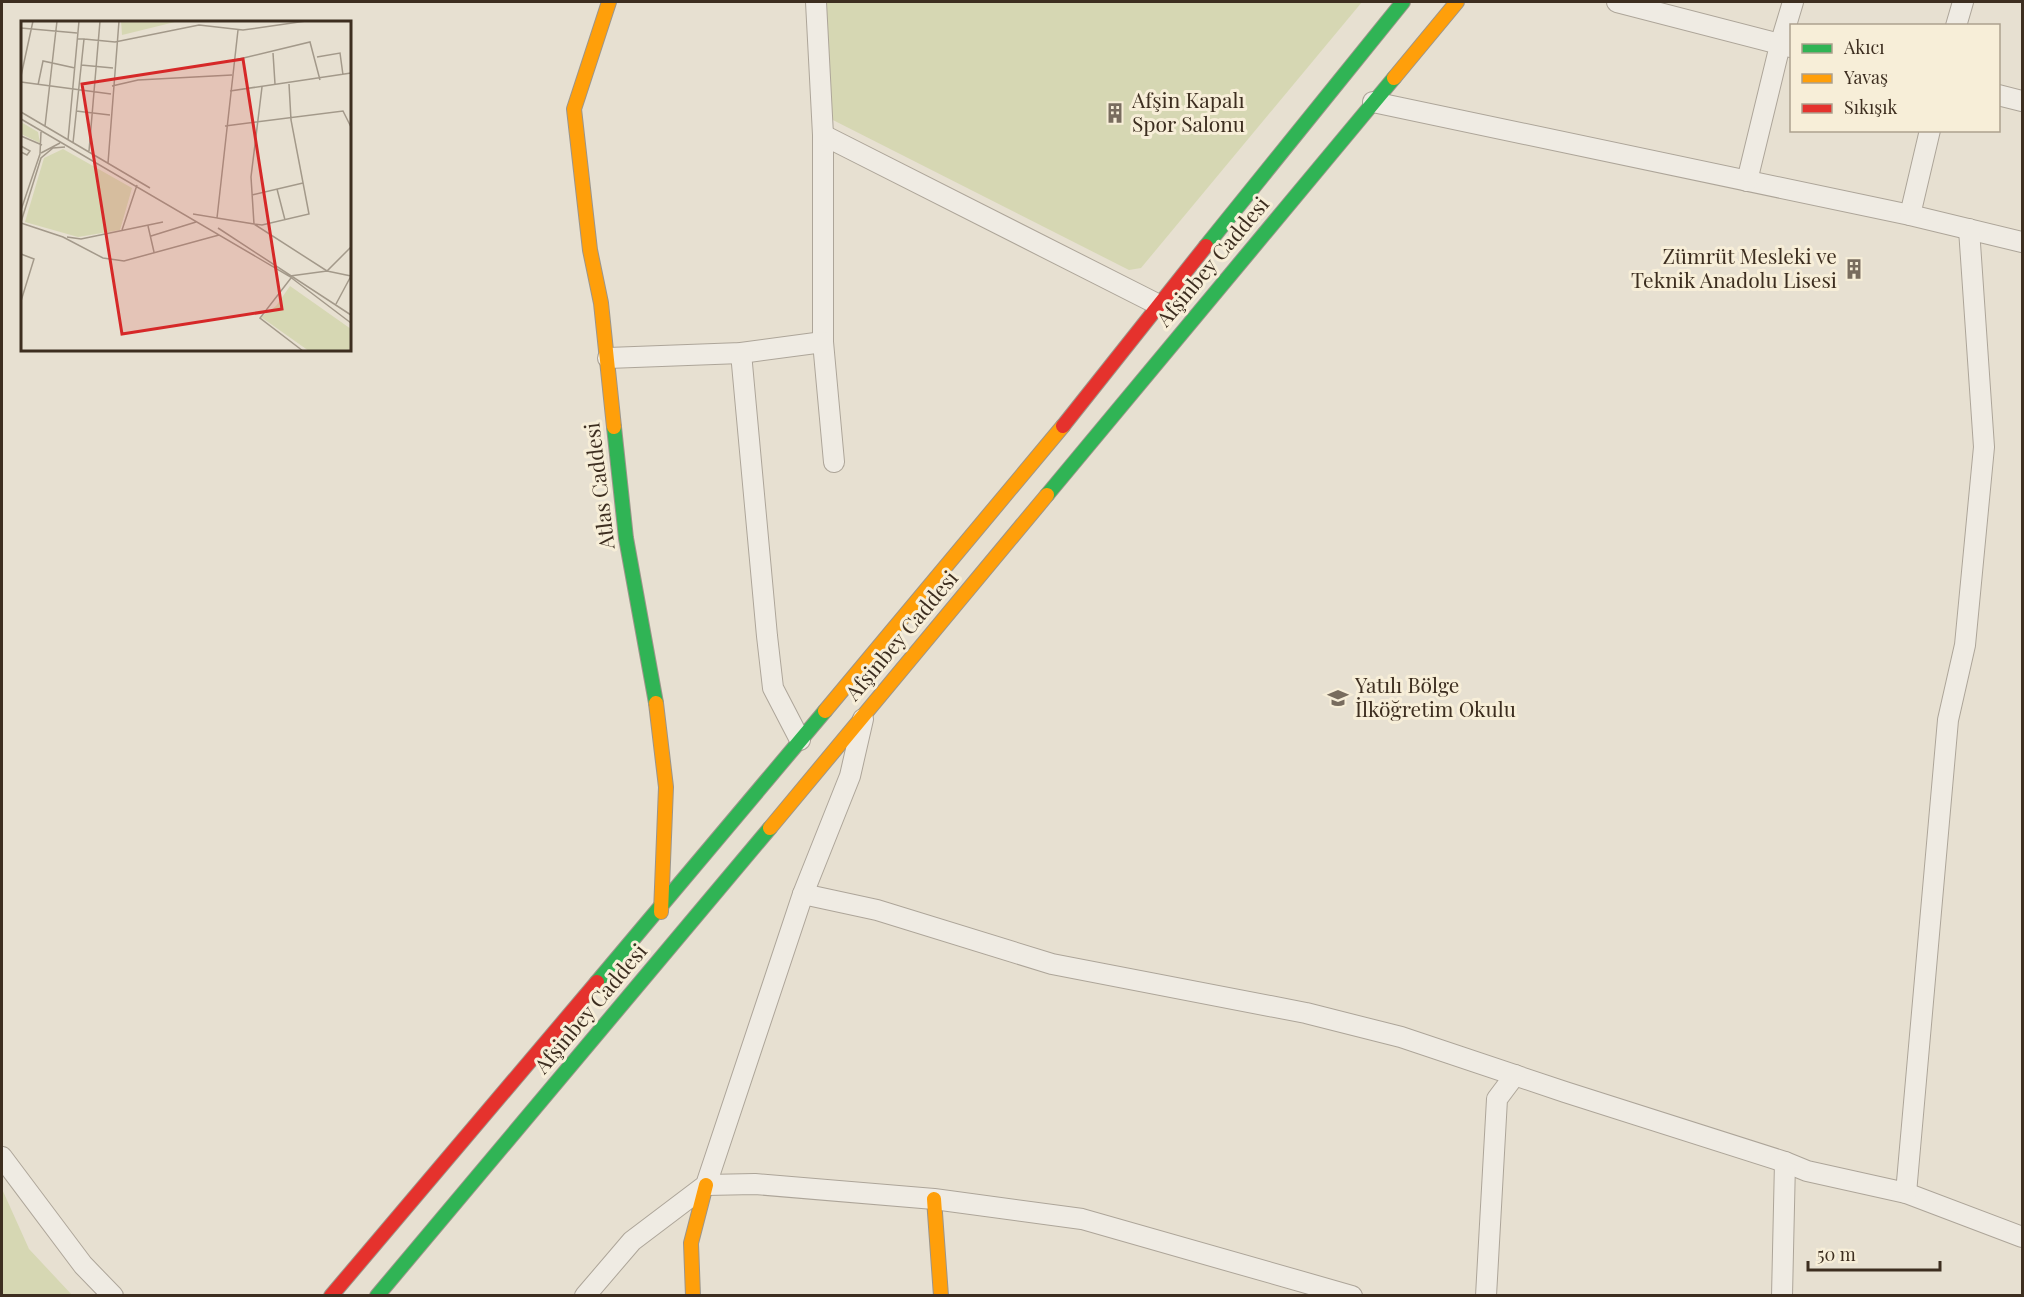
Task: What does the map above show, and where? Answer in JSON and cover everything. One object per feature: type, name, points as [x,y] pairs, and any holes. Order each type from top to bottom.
[{"type":"main road","name":"Atlas Caddesi","points":[[609,2],[574,109],[590,250],[601,303],[608,358],[626,538],[655,697],[666,787],[662,906],[653,969]]},
{"type":"main road","name":"Afşinbey Caddesi","points":[[331,1296],[662,906],[1094,389],[1159,304],[1403,2]]},
{"type":"main road","name":"Afşinbey Caddesi","points":[[377,1296],[653,969],[1457,2]]},
{"type":"main road","points":[[693,1296],[691,1243],[706,1185]]},
{"type":"main road","points":[[934,1199],[941,1296]]},
{"type":"street","points":[[816,2],[823,135],[823,342],[834,462]]},
{"type":"street","points":[[1617,2],[1786,46]]},
{"type":"street","points":[[1747,181],[1786,46],[1793,2]]},
{"type":"street","points":[[1956,24],[1962,2]]},
{"type":"street","points":[[2000,96],[2022,101]]},
{"type":"street","points":[[1373,102],[1910,215],[2022,242]]},
{"type":"street","points":[[1910,215],[1930,132]]},
{"type":"street","points":[[823,135],[1159,304]]},
{"type":"street","points":[[1906,1193],[1948,720],[1965,645],[1984,447],[1969,229]]},
{"type":"street","points":[[608,358],[741,353],[823,342]]},
{"type":"street","points":[[741,353],[766,636],[773,687],[800,740]]},
{"type":"street","points":[[585,1296],[633,1241],[706,1185],[803,894],[850,777],[863,716]]},
{"type":"street","points":[[803,894],[877,910],[1052,964],[1306,1013],[1401,1037],[1807,1171],[1906,1193],[2022,1237]]},
{"type":"street","points":[[1486,1296],[1497,1099],[1515,1075]]},
{"type":"street","points":[[2,1156],[83,1265],[113,1296]]},
{"type":"street","points":[[1782,1296],[1785,1162]]},
{"type":"street","points":[[706,1185],[755,1185],[934,1199],[1082,1219],[1352,1296]]},
{"type":"green space","points":[[825,2],[1362,2],[1141,268],[1129,270],[825,116]]},
{"type":"green space","points":[[2,1189],[29,1249],[72,1295],[2,1295]]},
{"type":"traffic: fast","points":[[1206,246],[1403,2]]},
{"type":"traffic: fast","points":[[1047,495],[1394,78]]},
{"type":"traffic: fast","points":[[614,427],[626,538],[656,703]]},
{"type":"traffic: fast","points":[[597,982],[825,711]]},
{"type":"traffic: fast","points":[[377,1296],[770,828]]},
{"type":"traffic: slow","points":[[609,2],[574,109],[590,250],[601,303],[614,427]]},
{"type":"traffic: slow","points":[[1394,78],[1457,2]]},
{"type":"traffic: slow","points":[[825,711],[1063,426]]},
{"type":"traffic: slow","points":[[770,828],[1047,495]]},
{"type":"traffic: slow","points":[[656,703],[666,787],[661,912]]},
{"type":"traffic: slow","points":[[693,1296],[691,1243],[706,1185]]},
{"type":"traffic: slow","points":[[934,1199],[941,1296]]},
{"type":"traffic: jam","points":[[1063,426],[1206,246]]},
{"type":"traffic: jam","points":[[331,1296],[597,982]]},
{"type":"place","name":"Afşin Kapalı Spor Salonu","points":[[1115,113]]},
{"type":"place","name":"Zümrüt Mesleki ve Teknik Anadolu Lisesi","points":[[1854,269]]},
{"type":"place","name":"Yatılı Bölge İlköğretim Okulu","points":[[1338,698]]}]
